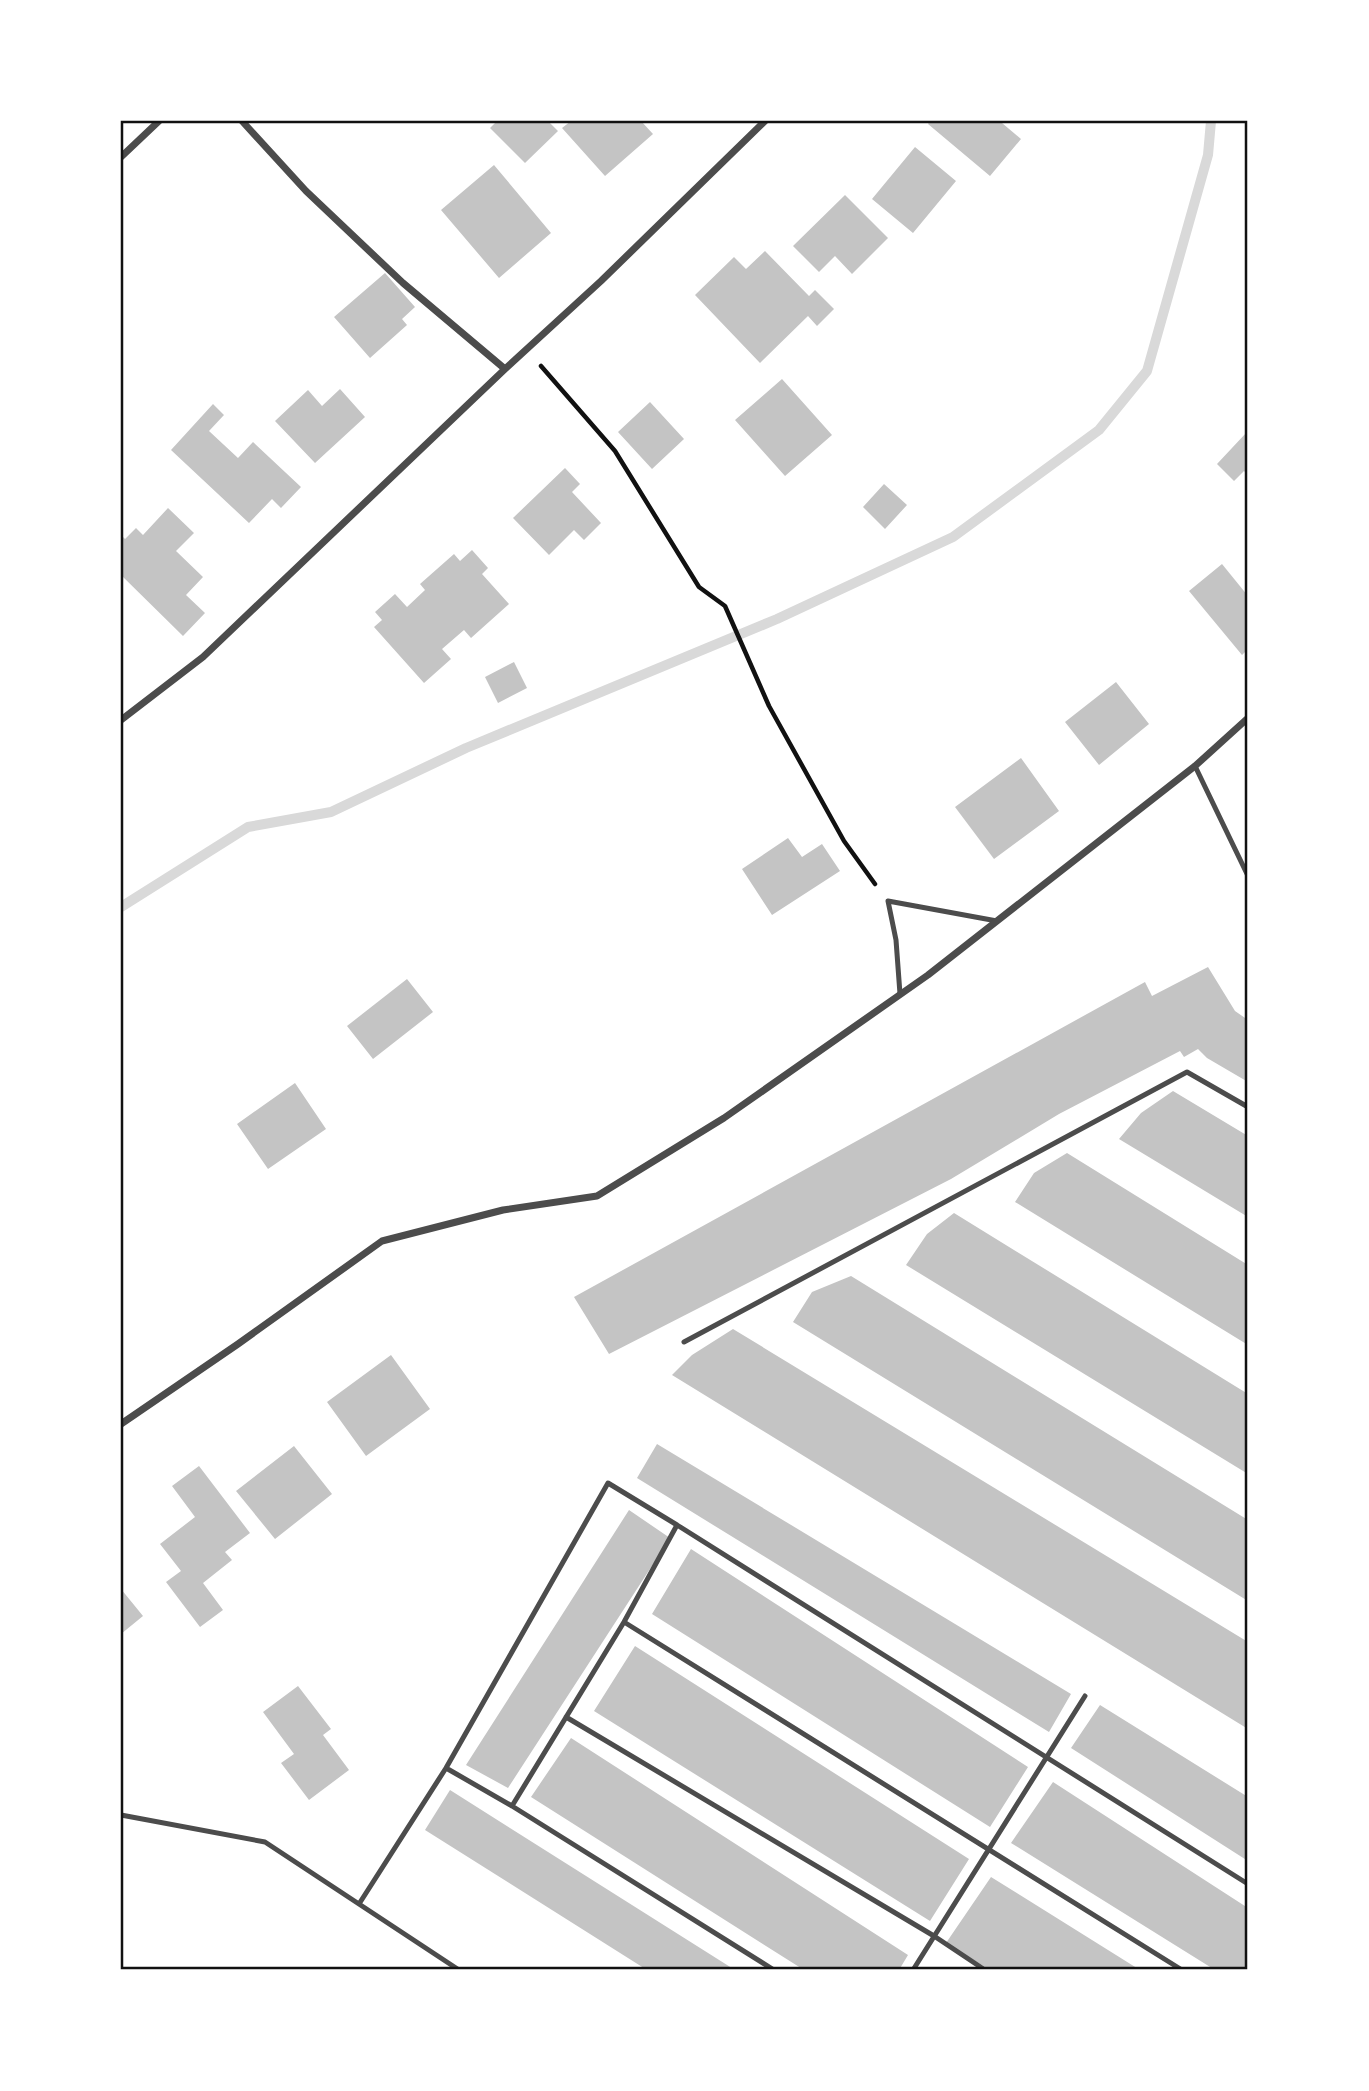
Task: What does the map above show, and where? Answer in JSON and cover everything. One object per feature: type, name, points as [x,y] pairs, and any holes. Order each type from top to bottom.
[{"type":"street","points":[[121,157],[159,121]]},
{"type":"street","points":[[242,121],[306,191],[403,283],[505,369]]},
{"type":"street","points":[[121,720],[203,657],[601,281],[765,121]]},
{"type":"street","points":[[121,1424],[382,1241],[503,1210],[597,1196],[724,1118],[900,994],[997,920],[1195,766],[1248,718]]},
{"type":"lane","points":[[1195,766],[1248,876]]},
{"type":"lane","points":[[900,994],[888,901],[997,920]]},
{"type":"lane","points":[[684,1342],[1187,1072],[1248,1107]]},
{"type":"lane","points":[[359,1904],[446,1768],[608,1483],[1248,1884]]},
{"type":"lane","points":[[512,1806],[624,1622],[677,1525]]},
{"type":"lane","points":[[624,1622],[1182,1970]]},
{"type":"lane","points":[[913,1970],[1084,1696]]},
{"type":"lane","points":[[566,1717],[934,1936],[985,1970]]},
{"type":"lane","points":[[446,1768],[512,1806],[774,1970]]},
{"type":"lane","points":[[121,1815],[265,1842],[459,1970]]},
{"type":"path","points":[[526,349],[615,450],[699,587],[725,607],[769,706],[831,819],[888,901]]},
{"type":"building","points":[[497,121],[548,121],[558,131],[525,163],[490,128]]},
{"type":"building","points":[[571,121],[641,121],[653,134],[605,176],[562,128]]},
{"type":"building","points":[[930,121],[1003,121],[1002,123],[1021,139],[990,176],[928,124]]},
{"type":"building","points":[[915,147],[956,181],[913,233],[872,199]]},
{"type":"building","points":[[494,165],[551,233],[499,278],[441,210]]},
{"type":"building","points":[[845,195],[888,238],[852,274],[835,256],[819,272],[793,246]]},
{"type":"building","points":[[765,251],[809,296],[815,290],[834,309],[817,326],[808,316],[760,363],[695,295],[734,257],[746,269]]},
{"type":"building","points":[[385,273],[415,307],[402,319],[407,325],[370,358],[334,317]]},
{"type":"building","points":[[782,379],[832,435],[785,476],[735,420]]},
{"type":"building","points":[[340,389],[365,417],[315,463],[275,421],[308,390],[322,406]]},
{"type":"building","points":[[650,402],[684,439],[652,469],[618,432]]},
{"type":"building","points":[[213,404],[224,415],[209,431],[238,458],[253,442],[301,487],[281,508],[272,499],[249,523],[171,450]]},
{"type":"building","points":[[1246,433],[1248,475],[1244,471],[1234,481],[1217,464]]},
{"type":"building","points":[[565,468],[580,484],[572,492],[601,523],[584,540],[574,530],[549,555],[513,518]]},
{"type":"building","points":[[884,484],[907,505],[885,529],[863,507]]},
{"type":"building","points":[[168,508],[194,533],[176,551],[203,577],[186,595],[205,613],[183,636],[121,575],[121,535],[125,539],[136,528],[143,535]]},
{"type":"building","points":[[472,550],[488,568],[482,574],[509,604],[471,638],[464,630],[442,649],[451,659],[424,683],[374,627],[382,620],[375,612],[395,594],[407,607],[425,590],[420,584],[454,554],[460,561]]},
{"type":"building","points":[[1222,564],[1248,596],[1248,649],[1242,655],[1189,591]]},
{"type":"building","points":[[514,662],[527,688],[498,703],[485,677]]},
{"type":"building","points":[[1116,682],[1149,724],[1099,765],[1065,722]]},
{"type":"building","points":[[1021,758],[1059,811],[994,859],[955,807]]},
{"type":"building","points":[[788,838],[802,857],[822,844],[840,871],[772,915],[742,869]]},
{"type":"building","points":[[1208,967],[1235,1011],[1248,1020],[1248,1082],[1207,1058],[1198,1049],[1184,1057],[1180,1051],[1059,1114],[951,1179],[609,1354],[574,1297],[1145,982],[1152,996]]},
{"type":"building","points":[[407,979],[433,1012],[373,1059],[347,1026]]},
{"type":"building","points":[[295,1083],[326,1129],[268,1169],[237,1124]]},
{"type":"building","points":[[1173,1091],[1248,1136],[1248,1217],[1119,1139],[1141,1113]]},
{"type":"building","points":[[1067,1153],[1248,1265],[1248,1345],[1015,1202],[1034,1173]]},
{"type":"building","points":[[954,1213],[1248,1394],[1248,1474],[906,1265],[927,1234]]},
{"type":"building","points":[[851,1276],[1248,1520],[1248,1601],[793,1322],[812,1292]]},
{"type":"building","points":[[733,1329],[1248,1642],[1248,1729],[672,1375],[692,1355]]},
{"type":"building","points":[[391,1355],[430,1409],[366,1456],[327,1402]]},
{"type":"building","points":[[657,1444],[1071,1694],[1049,1732],[637,1478]]},
{"type":"building","points":[[294,1446],[332,1494],[275,1539],[236,1491]]},
{"type":"building","points":[[199,1466],[250,1533],[225,1552],[232,1560],[203,1583],[223,1610],[200,1627],[166,1582],[181,1571],[160,1544],[195,1517],[172,1486]]},
{"type":"building","points":[[629,1510],[670,1538],[508,1788],[466,1765]]},
{"type":"building","points":[[691,1549],[1028,1767],[990,1827],[652,1614]]},
{"type":"building","points":[[121,1589],[143,1616],[121,1634]]},
{"type":"building","points":[[635,1646],[969,1859],[930,1921],[594,1711]]},
{"type":"building","points":[[298,1686],[331,1729],[323,1735],[349,1770],[309,1800],[281,1763],[294,1754],[263,1712]]},
{"type":"building","points":[[1100,1705],[1248,1797],[1248,1861],[1071,1748]]},
{"type":"building","points":[[571,1738],[908,1955],[899,1970],[804,1970],[531,1797]]},
{"type":"building","points":[[1053,1782],[1248,1908],[1248,1970],[1215,1970],[1011,1843]]},
{"type":"building","points":[[450,1790],[735,1970],[647,1970],[425,1830]]},
{"type":"building","points":[[991,1877],[1140,1970],[990,1970],[946,1943]]},
{"type":"waterway","points":[[121,907],[248,827],[331,812],[466,748],[777,619],[953,537],[1099,430],[1147,371],[1208,155],[1211,121]]}]
